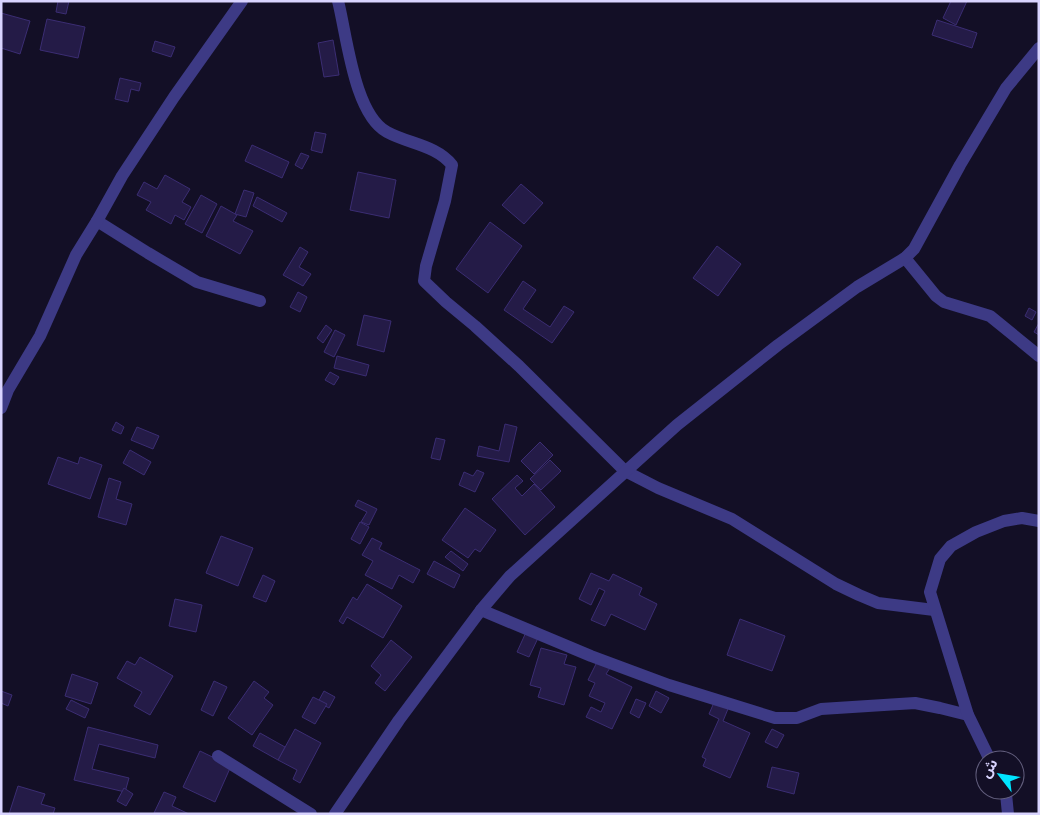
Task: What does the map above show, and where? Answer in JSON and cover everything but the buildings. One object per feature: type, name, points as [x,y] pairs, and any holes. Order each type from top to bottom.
[{"type":"street","points":[[1,408],[8,390],[40,336],[76,255],[122,176],[174,97],[242,1]]},
{"type":"street","points":[[338,1],[363,104],[375,122],[386,132],[412,144],[436,151],[452,165],[445,201],[426,266],[424,281],[519,366],[625,471],[658,488],[732,519],[836,584],[859,595],[878,603],[934,610]]},
{"type":"street","points":[[335,814],[399,720],[481,610],[510,576],[677,425],[778,345],[857,286],[905,258],[920,240],[960,165],[1006,88],[1039,48]]},
{"type":"street","points":[[97,221],[197,282],[260,301]]},
{"type":"street","points":[[905,258],[936,296],[952,305],[990,316],[1039,356]]},
{"type":"street","points":[[985,750],[968,715],[930,592],[940,558],[951,546],[976,532],[1004,521],[1022,518],[1039,522]]},
{"type":"street","points":[[481,610],[591,656],[669,685],[775,718],[797,718],[821,710],[915,704],[968,715]]},
{"type":"street","points":[[218,756],[311,814]]},
{"type":"street","points":[[1007,800],[1008,814]]}]
